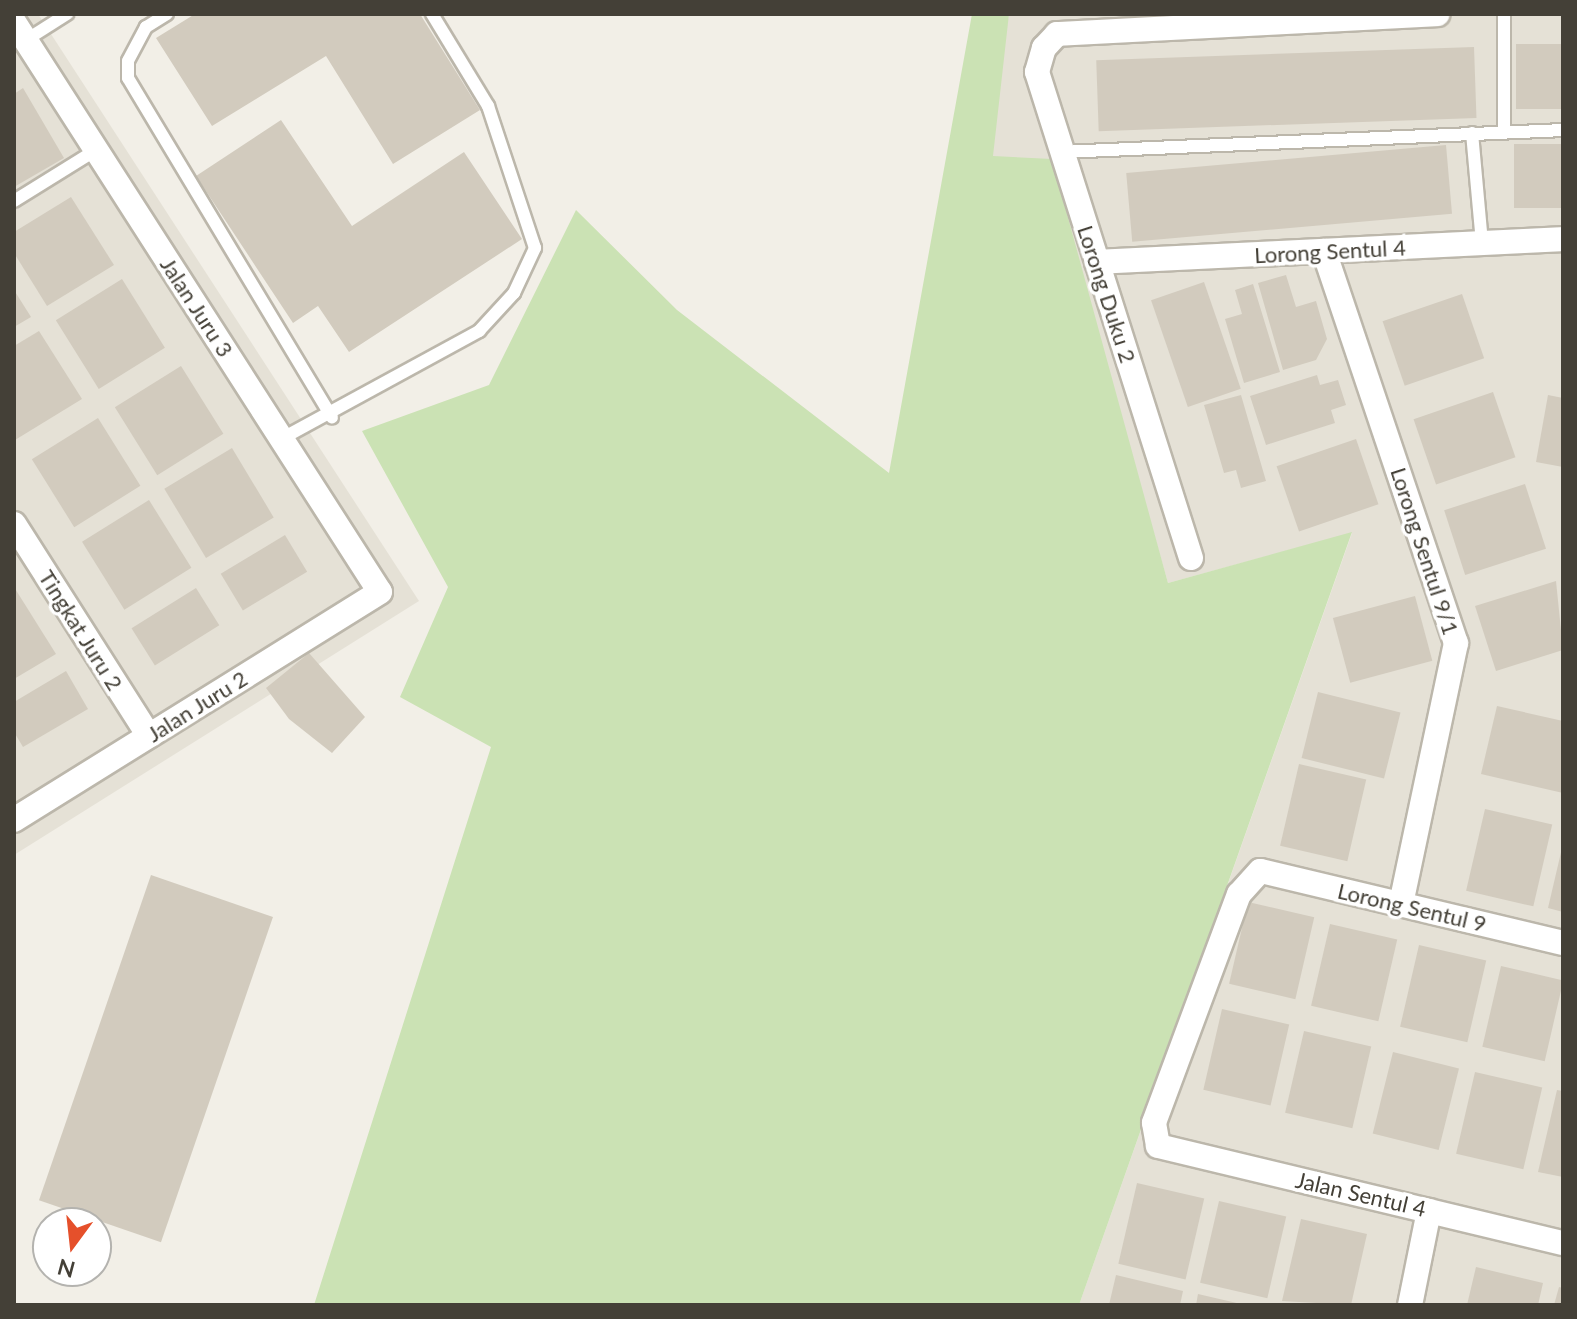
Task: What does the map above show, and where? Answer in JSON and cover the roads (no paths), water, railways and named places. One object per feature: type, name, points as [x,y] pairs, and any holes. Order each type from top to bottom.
[{"type":"street","points":[[1396,15],[1437,14]]},
{"type":"street","name":"Lorong Duku 2","points":[[1191,558],[1037,72],[1057,34],[1396,15]]},
{"type":"street","name":"Jalan Juru 3","points":[[18,37],[96,150],[380,592]]},
{"type":"street","name":"Lorong Sentul 4","points":[[1097,262],[1563,239]]},
{"type":"street","name":"Lorong Sentul 9/1","points":[[1324,251],[1456,643],[1401,904]]},
{"type":"street","name":"Tingkat Juru 2","points":[[14,524],[149,736]]},
{"type":"street","name":"Jalan Juru 2","points":[[14,820],[380,592]]},
{"type":"street","name":"Lorong Sentul 9","points":[[1158,1146],[1154,1123],[1239,894],[1260,871],[1563,943]]},
{"type":"street","name":"Jalan Sentul 4","points":[[1158,1146],[1563,1243]]},
{"type":"street","points":[[1410,1305],[1429,1211]]},
{"type":"lane","points":[[18,37],[67,14]]},
{"type":"lane","points":[[167,14],[146,27],[128,61],[128,78],[332,417]]},
{"type":"lane","points":[[281,439],[332,417],[479,331],[514,293],[535,248],[488,106],[432,14]]},
{"type":"lane","points":[[1504,14],[1504,132]]},
{"type":"lane","points":[[1062,152],[1563,130]]},
{"type":"lane","points":[[1472,133],[1482,243]]},
{"type":"lane","points":[[14,201],[96,150]]}]
